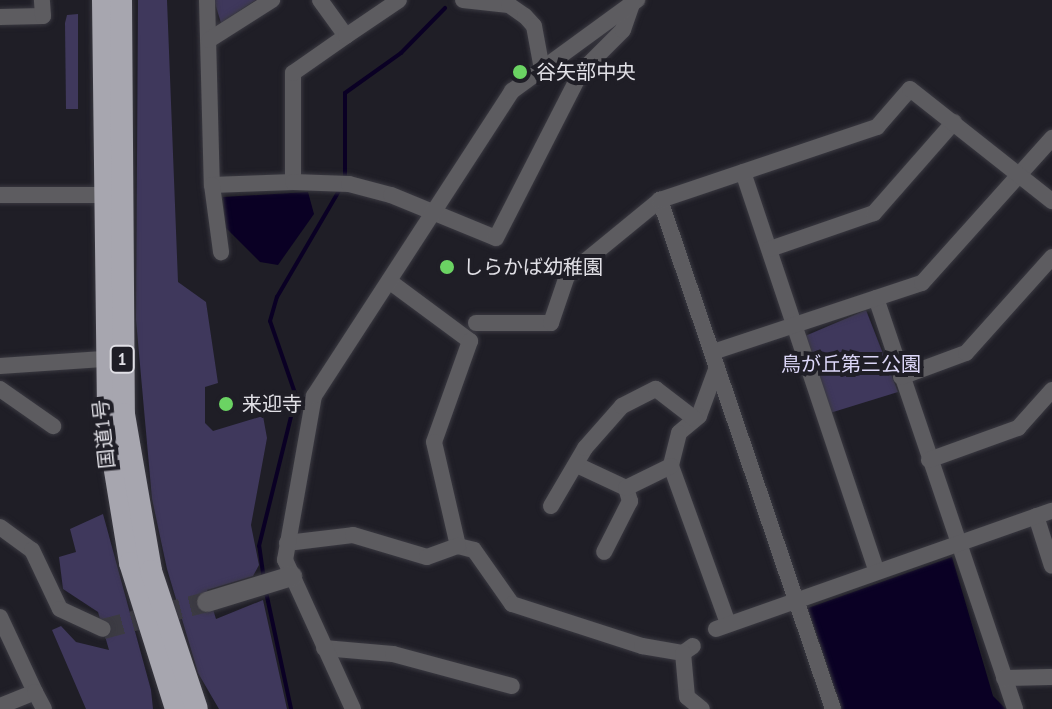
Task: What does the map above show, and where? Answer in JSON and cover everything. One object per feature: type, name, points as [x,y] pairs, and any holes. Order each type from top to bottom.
[{"type":"highway","name":"国道1号","points":[[103,0],[103,359],[130,563],[176,709]]},
{"type":"highway","name":"国道1号","points":[[121,0],[124,414],[151,571],[197,709]]},
{"type":"street","points":[[0,17],[43,16],[42,0]]},
{"type":"street","points":[[207,0],[212,185],[221,252]]},
{"type":"street","points":[[209,40],[272,0]]},
{"type":"street","points":[[320,0],[346,36]]},
{"type":"street","points":[[293,182],[293,73],[399,0]]},
{"type":"street","points":[[463,0],[509,5],[525,16],[534,26],[542,69]]},
{"type":"street","points":[[212,185],[345,183],[434,218],[496,238],[581,72],[623,30],[635,2]]},
{"type":"street","points":[[353,709],[292,576],[287,543],[314,396],[434,218],[512,91],[635,2]]},
{"type":"street","points":[[476,323],[551,323],[567,276],[660,200],[877,127],[910,89],[1022,172],[1052,201]]},
{"type":"street","points":[[770,249],[874,213],[954,122]]},
{"type":"street","points":[[1052,138],[922,283],[796,325],[715,360],[695,419],[679,433],[671,466],[721,625],[1044,514],[1052,566]]},
{"type":"street","points":[[743,172],[876,570]]},
{"type":"street","points":[[0,195],[101,195]]},
{"type":"street","points":[[660,200],[833,709]]},
{"type":"street","points":[[901,377],[966,353],[1052,257]]},
{"type":"street","points":[[389,281],[470,341],[434,442],[458,546]]},
{"type":"street","points":[[876,298],[1015,709]]},
{"type":"street","points":[[0,366],[103,359]]},
{"type":"street","points":[[0,389],[53,426]]},
{"type":"street","points":[[551,506],[622,406],[656,389],[695,419]]},
{"type":"street","points":[[929,460],[1018,428],[1052,390]]},
{"type":"street","points":[[579,466],[626,488],[630,501],[604,552]]},
{"type":"street","points":[[626,488],[671,466]]},
{"type":"street","points":[[0,527],[32,550],[60,609],[103,629]]},
{"type":"street","points":[[287,543],[353,535],[427,557],[458,546],[474,550],[512,604],[688,650],[687,697],[702,709]]},
{"type":"street","points":[[207,602],[292,576]]},
{"type":"street","points":[[0,617],[44,709]]},
{"type":"street","points":[[324,648],[393,654],[512,686]]},
{"type":"street","points":[[1004,678],[1052,677]]},
{"type":"street","points":[[0,706],[35,692]]},
{"type":"green space","points":[[138,0],[167,0],[178,282],[206,302],[218,383],[205,387],[205,423],[213,431],[263,416],[267,438],[251,525],[259,565],[253,576],[207,590],[216,619],[263,600],[287,709],[219,709],[198,673],[167,569],[152,499],[136,320]]},
{"type":"green space","points":[[214,0],[256,0],[221,23]]},
{"type":"green space","points":[[78,14],[78,109],[66,109],[65,23],[67,15]]},
{"type":"green space","name":"鳥が丘第三公園","points":[[866,310],[898,392],[830,413],[805,336]]},
{"type":"green space","points":[[103,514],[151,690],[153,709],[86,709],[52,630],[61,626],[76,642],[109,650],[98,612],[63,589],[59,557],[76,552],[70,529]]},
{"type":"shaded area","points":[[308,192],[314,214],[278,265],[260,262],[226,228],[223,197]]},
{"type":"shaded area","points":[[952,557],[993,696],[1006,709],[842,709],[808,608]]},
{"type":"waterway","points":[[345,181],[345,93],[401,53],[445,8]]},
{"type":"waterway","points":[[264,580],[259,546],[296,396],[270,321],[277,297],[340,189]]},
{"type":"waterway","points":[[266,592],[291,709]]},
{"type":"tunnel","points":[[103,629],[207,602]]},
{"type":"place","name":"谷矢部中央","points":[[520,72]]},
{"type":"place","name":"しらかば幼稚園","points":[[447,267]]},
{"type":"place","name":"来迎寺","points":[[226,404]]}]
